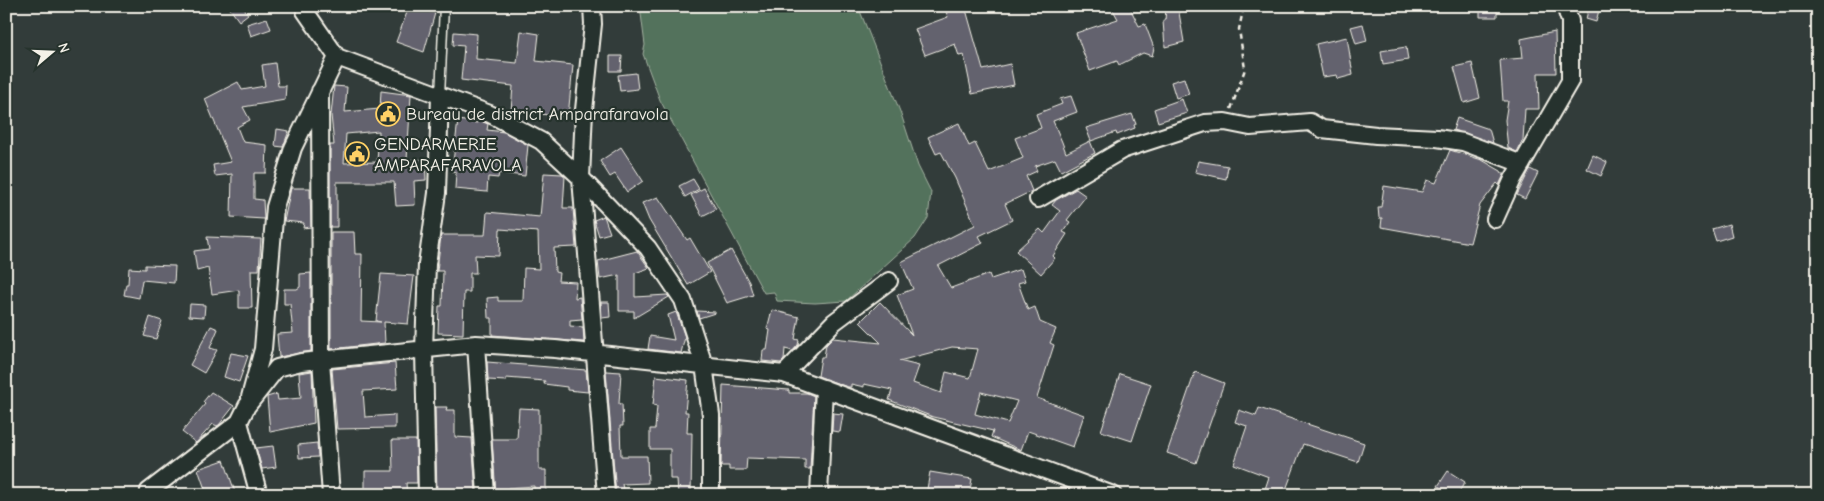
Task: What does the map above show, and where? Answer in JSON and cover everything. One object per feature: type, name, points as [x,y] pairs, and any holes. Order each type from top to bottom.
[{"type":"street","points":[[304,6],[305,11],[337,56],[490,114],[541,141],[581,178],[648,248],[683,300],[704,365],[711,415],[711,495]]},
{"type":"street","points":[[592,6],[593,24],[584,110],[581,178],[606,495]]},
{"type":"street","points":[[1495,219],[1522,164],[1570,81],[1570,21],[1565,6]]},
{"type":"street","points":[[248,406],[263,349],[275,207],[293,148],[337,56]]},
{"type":"street","points":[[320,91],[320,360],[331,495]]},
{"type":"street","points":[[427,495],[424,350],[426,264],[437,193],[440,96]]},
{"type":"street","points":[[1038,199],[1122,150],[1205,123],[1225,122],[1250,128],[1310,122],[1322,129],[1376,135],[1437,138],[1464,142],[1522,164]]},
{"type":"street","points":[[784,374],[834,322],[889,281]]},
{"type":"street","points":[[476,344],[486,495]]},
{"type":"street","points":[[150,495],[150,492],[239,422],[248,406],[277,368],[320,360],[476,344],[596,353],[784,374],[1113,495]]},
{"type":"street","points":[[819,495],[824,388]]},
{"type":"street","points":[[239,422],[259,495]]},
{"type":"lane","points":[[440,96],[444,6]]},
{"type":"path","points":[[1225,122],[1237,97],[1245,68],[1239,29],[1244,6]]},
{"type":"green space","points":[[640,6],[858,6],[901,114],[918,166],[931,192],[928,218],[915,238],[846,301],[815,303],[777,301],[774,292],[764,293],[660,100],[643,54],[645,45]]},
{"type":"building","points":[[228,6],[242,6],[248,14],[239,21]]},
{"type":"building","points":[[954,6],[965,6],[983,70],[1010,64],[1014,85],[972,94],[964,55],[959,56],[955,44],[925,55],[915,29],[948,17],[945,9]]},
{"type":"building","points":[[1111,6],[1129,6],[1139,26],[1145,24],[1154,48],[1152,56],[1143,53],[1119,65],[1117,61],[1090,71],[1076,33],[1118,19]]},
{"type":"building","points":[[1166,6],[1178,7],[1184,42],[1165,47],[1163,21],[1165,21]]},
{"type":"building","points":[[1480,6],[1497,6],[1497,17],[1480,17]]},
{"type":"building","points":[[1589,6],[1600,6],[1596,22],[1586,19]]},
{"type":"building","points":[[409,7],[435,13],[424,52],[396,42]]},
{"type":"building","points":[[267,18],[271,29],[251,36],[247,24]]},
{"type":"building","points":[[1363,24],[1367,41],[1356,44],[1351,27]]},
{"type":"building","points":[[521,31],[539,34],[536,61],[573,65],[568,117],[511,111],[513,86],[461,80],[464,46],[453,45],[454,32],[477,34],[476,59],[517,63]]},
{"type":"building","points":[[1555,32],[1556,73],[1538,73],[1539,109],[1525,109],[1523,140],[1517,152],[1508,148],[1505,120],[1508,101],[1503,101],[1500,60],[1523,58],[1521,39]]},
{"type":"building","points":[[1347,37],[1353,75],[1338,79],[1337,75],[1323,77],[1316,44]]},
{"type":"building","points":[[1406,47],[1408,60],[1383,64],[1381,51]]},
{"type":"building","points":[[610,56],[622,56],[621,71],[610,71]]},
{"type":"building","points":[[275,63],[278,86],[286,86],[285,100],[243,107],[250,120],[237,127],[243,142],[267,145],[266,173],[254,173],[254,199],[263,200],[264,219],[231,217],[232,174],[215,176],[213,165],[231,162],[205,99],[238,82],[242,90],[265,86],[262,65]]},
{"type":"building","points":[[1472,63],[1480,98],[1464,103],[1454,67]]},
{"type":"building","points":[[636,73],[638,89],[620,91],[618,75]]},
{"type":"building","points":[[1184,78],[1189,94],[1176,98],[1171,82]]},
{"type":"building","points":[[334,86],[347,87],[345,112],[380,109],[381,91],[411,95],[407,160],[425,159],[426,180],[414,181],[415,205],[396,206],[394,182],[337,182],[337,227],[330,227],[330,145],[334,145],[331,115]],"holes":[[[379,131],[377,162],[344,163],[346,134]]]},
{"type":"building","points":[[1071,96],[1077,112],[1053,121],[1066,153],[1090,141],[1095,153],[1061,171],[1055,159],[1035,166],[1037,171],[1026,176],[1032,191],[1005,204],[1012,220],[979,236],[983,243],[938,266],[951,288],[989,274],[991,279],[1021,269],[1025,281],[1018,283],[1028,310],[1035,307],[1040,322],[1056,329],[1050,343],[1054,345],[1037,398],[1084,415],[1073,447],[1028,431],[1021,450],[991,437],[993,431],[933,417],[889,400],[892,390],[864,384],[864,387],[851,384],[851,387],[847,387],[818,376],[821,357],[824,357],[826,345],[833,338],[881,343],[860,322],[880,302],[912,335],[897,295],[913,289],[901,262],[975,225],[955,178],[941,152],[936,154],[928,137],[959,123],[969,146],[975,143],[989,172],[1023,158],[1015,138],[1041,128],[1036,114],[1062,104],[1060,99]],"holes":[[[952,347],[978,349],[970,378],[946,372],[941,393],[913,383],[919,366],[899,361]],[[981,392],[1017,401],[1008,423],[975,414]]]},
{"type":"building","points":[[1182,99],[1187,113],[1158,122],[1154,109]]},
{"type":"building","points":[[1132,114],[1136,124],[1134,125],[1135,128],[1117,135],[1116,132],[1091,141],[1086,128]]},
{"type":"building","points":[[1457,118],[1489,129],[1493,143],[1453,130]]},
{"type":"building","points":[[458,120],[477,123],[478,120],[488,124],[487,130],[504,132],[528,145],[525,176],[499,173],[498,178],[488,177],[487,192],[455,189],[456,172],[452,171]]},
{"type":"building","points":[[277,129],[289,131],[283,147],[275,146]]},
{"type":"building","points":[[621,147],[643,181],[627,192],[615,174],[610,177],[600,161]]},
{"type":"building","points":[[1450,150],[1482,160],[1505,173],[1499,185],[1497,183],[1480,205],[1470,243],[1381,227],[1382,218],[1379,218],[1378,207],[1381,207],[1384,186],[1422,192],[1427,180],[1436,183]]},
{"type":"building","points":[[1593,155],[1607,162],[1601,176],[1587,169]]},
{"type":"building","points":[[1198,161],[1228,166],[1226,179],[1195,172]]},
{"type":"building","points":[[1530,169],[1538,173],[1525,199],[1517,195]]},
{"type":"building","points":[[544,173],[562,174],[565,176],[563,208],[573,208],[576,247],[554,248],[555,272],[559,273],[558,281],[576,282],[575,298],[580,297],[582,319],[570,320],[570,326],[583,327],[584,342],[492,335],[492,318],[488,318],[487,298],[498,297],[498,301],[523,301],[524,268],[539,269],[538,232],[500,229],[499,256],[475,255],[476,273],[470,273],[470,292],[464,292],[463,334],[438,333],[439,306],[442,306],[443,271],[437,271],[441,235],[485,235],[487,212],[540,217]]},
{"type":"building","points":[[693,179],[699,189],[685,197],[679,186]]},
{"type":"building","points":[[291,188],[310,188],[311,227],[303,228],[304,223],[284,221]]},
{"type":"building","points":[[704,188],[716,209],[702,216],[691,195]]},
{"type":"building","points":[[1076,189],[1086,196],[1067,220],[1070,222],[1063,232],[1067,234],[1053,256],[1055,258],[1041,274],[1016,251],[1040,229],[1044,233],[1060,211],[1052,205],[1056,200]]},
{"type":"building","points":[[658,197],[687,240],[690,238],[710,272],[688,285],[649,220],[642,203]]},
{"type":"building","points":[[604,216],[610,233],[599,236],[594,220]]},
{"type":"building","points":[[1729,224],[1732,236],[1716,241],[1712,229]]},
{"type":"building","points":[[331,232],[354,232],[355,254],[362,254],[361,321],[381,322],[376,321],[381,274],[414,276],[408,324],[384,322],[385,343],[331,349]]},
{"type":"building","points":[[207,237],[261,239],[259,270],[251,270],[252,308],[239,308],[239,290],[212,294],[208,268],[197,271],[194,251],[209,249]]},
{"type":"building","points":[[731,250],[749,282],[753,295],[727,303],[707,263]]},
{"type":"building","points":[[637,251],[649,268],[635,273],[635,297],[667,295],[669,297],[634,318],[634,311],[619,311],[619,275],[600,279],[598,261]]},
{"type":"building","points":[[145,265],[175,266],[174,283],[142,280],[139,298],[124,295],[126,284],[128,284],[129,268],[145,269]]},
{"type":"building","points":[[311,273],[311,351],[279,357],[277,334],[293,333],[290,304],[284,304],[284,289],[297,289],[300,287],[300,274]]},
{"type":"building","points":[[601,302],[609,302],[610,317],[602,318]]},
{"type":"building","points":[[190,304],[205,305],[204,317],[189,316]]},
{"type":"building","points":[[772,310],[799,317],[795,339],[799,340],[798,345],[793,351],[785,349],[784,360],[781,363],[762,361],[763,350],[767,350],[770,330],[767,329]]},
{"type":"building","points":[[697,311],[715,312],[715,313],[699,318]]},
{"type":"building","points":[[676,312],[685,337],[681,353],[648,349],[650,336],[674,340],[668,315]]},
{"type":"building","points":[[150,317],[162,321],[156,339],[144,336]]},
{"type":"building","points":[[211,326],[218,329],[210,348],[217,350],[204,373],[190,365]]},
{"type":"building","points":[[231,353],[248,356],[239,382],[224,377]]},
{"type":"building","points":[[487,362],[586,370],[588,392],[567,390],[567,387],[544,384],[545,381],[506,378],[506,381],[488,380]]},
{"type":"building","points":[[395,363],[397,389],[363,391],[365,417],[395,415],[395,428],[337,429],[332,369]]},
{"type":"building","points":[[312,371],[314,423],[270,432],[267,397],[277,394],[278,400],[301,398],[299,373]]},
{"type":"building","points":[[606,371],[621,372],[619,404],[622,404],[623,426],[620,426],[621,456],[647,456],[648,483],[622,484],[624,495],[616,495]]},
{"type":"building","points":[[1195,372],[1224,383],[1196,463],[1167,453]]},
{"type":"building","points":[[1120,374],[1151,384],[1132,441],[1101,431]]},
{"type":"building","points":[[656,376],[688,380],[685,412],[688,412],[687,433],[692,433],[691,495],[678,495],[677,479],[670,479],[670,449],[650,449],[650,429],[655,429],[657,406],[653,405]]},
{"type":"building","points":[[723,385],[789,390],[789,393],[807,393],[814,396],[810,469],[805,469],[805,460],[747,458],[746,470],[729,470],[729,466],[721,466]]},
{"type":"building","points":[[211,392],[234,406],[219,425],[213,424],[196,443],[182,432],[205,404],[203,402]]},
{"type":"building","points":[[435,407],[447,407],[446,410],[455,410],[455,437],[472,438],[476,493],[437,495]]},
{"type":"building","points":[[519,408],[539,409],[539,470],[546,470],[546,495],[534,495],[534,486],[508,488],[508,494],[496,494],[492,439],[517,439]]},
{"type":"building","points":[[1259,408],[1364,443],[1358,462],[1303,444],[1284,495],[1263,495],[1269,477],[1234,464],[1247,426],[1235,422],[1239,410],[1256,416]]},
{"type":"building","points":[[833,413],[843,414],[840,432],[832,431]]},
{"type":"building","points":[[392,440],[416,440],[417,483],[406,483],[407,495],[365,495],[365,471],[393,471]]},
{"type":"building","points":[[317,443],[318,457],[299,458],[298,445]]},
{"type":"building","points":[[273,446],[276,467],[262,469],[256,448]]},
{"type":"building","points":[[224,460],[236,495],[207,495],[198,469]]},
{"type":"building","points":[[1448,471],[1465,482],[1457,495],[1452,495],[1438,486]]},
{"type":"building","points":[[930,472],[972,479],[969,495],[927,489]]},
{"type":"place","name":"Bureau de district Amparafaravola","points":[[388,114]]},
{"type":"place","name":"GENDARMERIE AMPARAFARAVOLA","points":[[357,154]]}]
